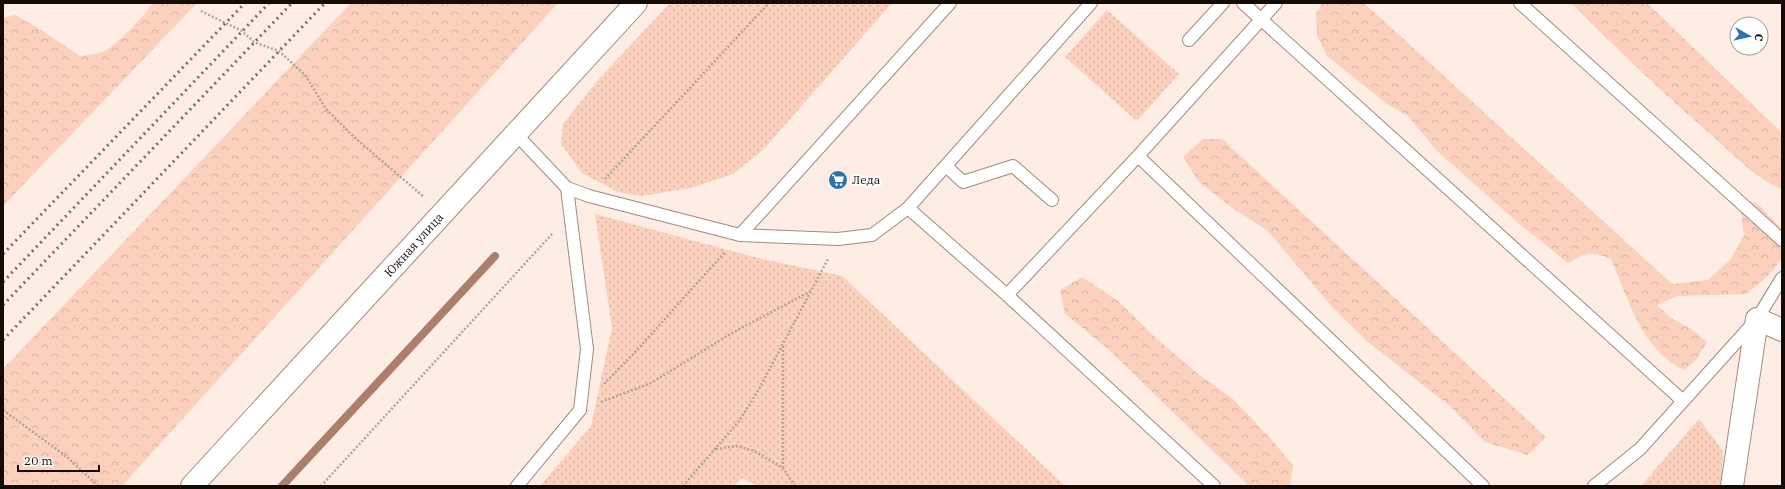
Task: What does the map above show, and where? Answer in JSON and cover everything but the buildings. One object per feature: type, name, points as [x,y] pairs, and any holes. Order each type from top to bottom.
[{"type":"main road","name":"Южная улица","points":[[192,486],[636,3]]},
{"type":"main road","points":[[1732,486],[1757,319],[1782,330]]},
{"type":"lane","points":[[740,235],[950,3]]},
{"type":"lane","points":[[516,134],[567,188],[590,196],[740,235],[838,239],[872,234],[908,208],[1091,3]]},
{"type":"lane","points":[[1189,40],[1223,3]]},
{"type":"lane","points":[[1243,3],[1683,401]]},
{"type":"lane","points":[[1007,296],[1138,156],[1276,3]]},
{"type":"lane","points":[[1520,3],[1782,240]]},
{"type":"lane","points":[[1138,156],[1483,486]]},
{"type":"lane","points":[[946,166],[964,182],[1013,166],[1052,200]]},
{"type":"lane","points":[[517,486],[580,410],[587,349],[569,216],[567,188]]},
{"type":"lane","points":[[908,208],[1007,296],[1214,486]]},
{"type":"lane","points":[[1594,486],[1640,450],[1757,319],[1782,278]]},
{"type":"path","points":[[590,196],[769,3]]},
{"type":"path","points":[[201,12],[242,31],[254,42],[279,51],[305,75],[326,109],[354,137],[443,214]]},
{"type":"path","points":[[321,486],[569,216]]},
{"type":"path","points":[[580,410],[637,350],[740,235]]},
{"type":"path","points":[[683,486],[740,420],[783,345],[838,239]]},
{"type":"path","points":[[580,410],[651,383],[732,333],[811,291]]},
{"type":"path","points":[[783,345],[783,468]]},
{"type":"path","points":[[3,410],[67,457],[98,486]]},
{"type":"path","points":[[715,449],[736,446],[754,450],[783,468],[795,486]]},
{"type":"green space","points":[[153,3],[197,3],[3,206],[3,18],[15,15],[38,28],[80,56],[105,51],[117,42],[144,15]]},
{"type":"green space","points":[[351,3],[558,3],[122,486],[3,486],[3,369]]},
{"type":"green space","points":[[670,3],[892,3],[763,150],[733,174],[691,188],[642,196],[618,192],[582,173],[561,144],[563,124],[598,80]]},
{"type":"green space","points":[[1322,3],[1364,3],[1672,284],[1708,280],[1730,260],[1744,236],[1741,212],[1747,201],[1757,203],[1782,229],[1782,258],[1769,275],[1746,294],[1677,296],[1657,305],[1671,318],[1691,329],[1707,342],[1696,360],[1684,370],[1657,350],[1647,337],[1630,306],[1611,259],[1599,255],[1589,254],[1568,263],[1517,222],[1436,150],[1408,116],[1387,104],[1327,56],[1317,36],[1316,13]]},
{"type":"green space","points":[[1571,3],[1647,3],[1782,133],[1782,189],[1756,174],[1738,159],[1642,72]]},
{"type":"green space","points":[[1107,10],[1179,74],[1137,121],[1065,57]]},
{"type":"green space","points":[[1203,139],[1222,139],[1546,437],[1528,455],[1485,442],[1451,407],[1369,343],[1333,308],[1268,231],[1231,207],[1198,181],[1183,157]]},
{"type":"green space","points":[[595,214],[758,258],[842,276],[1065,486],[757,486],[742,478],[734,486],[540,486],[591,426],[612,328]]},
{"type":"green space","points":[[1082,277],[1118,301],[1157,339],[1198,374],[1233,399],[1293,465],[1290,486],[1249,486],[1108,349],[1065,314],[1060,290]]},
{"type":"green space","points":[[1699,419],[1723,451],[1721,486],[1641,486]]},
{"type":"waterway","points":[[282,486],[495,256]]},
{"type":"railway","points":[[3,254],[245,3]]},
{"type":"railway","points":[[3,282],[269,3]]},
{"type":"railway","points":[[3,305],[292,3]]},
{"type":"railway","points":[[3,340],[325,3]]},
{"type":"place","name":"Леда","points":[[838,180]]}]
